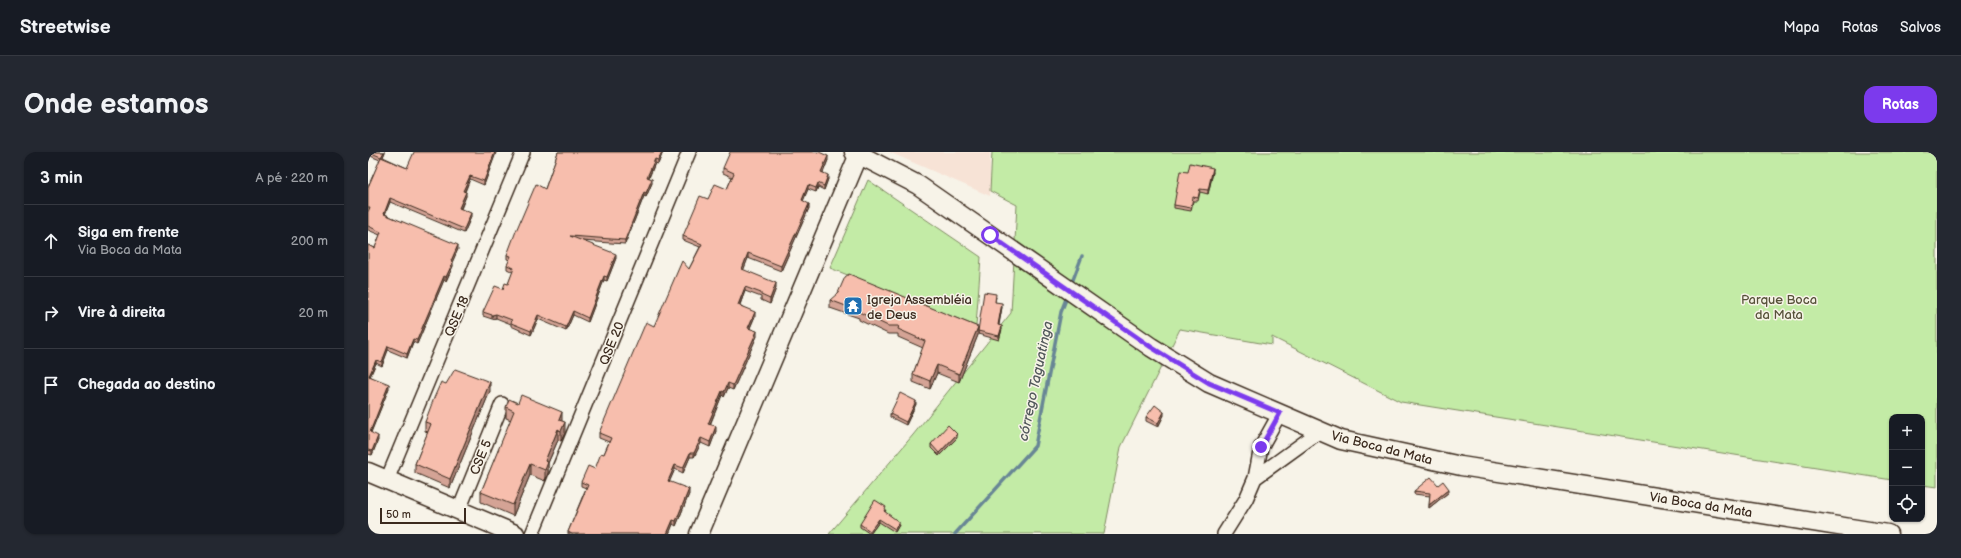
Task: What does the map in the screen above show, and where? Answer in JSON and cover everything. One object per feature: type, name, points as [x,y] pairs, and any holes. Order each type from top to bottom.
[{"type":"street","name":"QSE 18","points":[[387,480],[523,152]]},
{"type":"street","name":"QSE 20","points":[[532,534],[689,152]]},
{"type":"street","points":[[700,534],[857,153]]},
{"type":"street","name":"Via Boca da Mata","points":[[857,153],[918,185],[1151,347],[1209,383],[1341,440],[1461,466],[1888,534]]},
{"type":"street","name":"CSE 5","points":[[459,510],[502,404]]},
{"type":"street","points":[[1224,534],[1246,499],[1255,478],[1261,447],[1280,413]]},
{"type":"street","points":[[1255,478],[1320,431]]},
{"type":"street","points":[[368,472],[515,534]]},
{"type":"shaded area","points":[[889,152],[990,152],[990,196]]},
{"type":"green space","name":"Parque Boca da Mata","points":[[992,152],[1937,152],[1937,487],[1925,485],[1925,414],[1889,414],[1889,480],[1401,402],[1272,337],[1272,345],[1180,329],[1121,447],[1104,534],[829,534],[913,435],[1011,313],[1017,205],[990,191]]},
{"type":"green space","points":[[868,180],[981,257],[976,326],[830,268]]},
{"type":"building","points":[[369,152],[384,152],[381,157]]},
{"type":"building","points":[[414,152],[495,152],[484,181],[470,176],[463,191],[466,192],[459,208],[471,213],[464,229],[390,198],[384,214],[458,245],[451,261],[453,262],[446,277],[444,276],[417,340],[413,339],[407,354],[388,346],[382,362],[376,360],[369,376],[389,384],[370,432],[378,436],[372,451],[368,450],[368,245],[375,248],[381,232],[368,226],[368,212],[370,207],[368,207],[368,187],[381,157],[407,168]]},
{"type":"building","points":[[558,152],[662,152],[658,160],[655,159],[647,177],[652,179],[646,193],[644,192],[625,240],[570,236],[616,254],[607,277],[604,276],[588,318],[573,311],[566,327],[538,315],[531,331],[511,323],[512,320],[496,314],[492,315],[483,312],[495,286],[503,289],[505,283],[508,284],[514,268],[507,265],[511,256],[507,255],[516,231],[536,184],[545,189]]},
{"type":"building","points":[[730,152],[819,152],[828,156],[821,172],[828,175],[824,186],[818,183],[816,188],[808,185],[802,200],[809,204],[781,266],[748,253],[742,269],[776,283],[770,299],[761,295],[761,293],[745,287],[738,305],[755,312],[748,328],[757,331],[733,385],[728,383],[724,392],[722,391],[708,424],[716,426],[710,442],[701,438],[694,453],[690,453],[683,468],[675,465],[668,481],[689,489],[676,521],[673,520],[667,534],[572,534],[568,532],[588,485],[581,482],[588,466],[595,469],[601,453],[604,454],[611,438],[599,433],[646,322],[654,326],[682,261],[689,269],[702,244],[683,236],[700,196],[708,199],[715,184],[727,189],[734,173],[723,168]]},
{"type":"building","points":[[1190,163],[1213,168],[1208,190],[1200,189],[1198,198],[1193,197],[1191,208],[1174,205],[1180,171],[1188,172]]},
{"type":"building","points":[[849,274],[978,327],[959,374],[937,365],[930,381],[913,374],[925,341],[898,329],[899,326],[888,326],[859,311],[830,300],[838,293],[845,277]]},
{"type":"building","points":[[984,292],[996,294],[995,302],[1002,303],[998,325],[1002,326],[999,336],[978,331]]},
{"type":"building","points":[[455,369],[490,382],[450,479],[415,464],[431,424],[425,422],[434,398],[441,382],[446,384]]},
{"type":"building","points":[[900,393],[916,401],[906,422],[890,414]]},
{"type":"building","points":[[521,395],[562,412],[559,420],[565,422],[561,431],[558,429],[545,461],[548,462],[545,470],[530,464],[513,505],[481,492],[514,411],[506,407],[509,399],[518,403]]},
{"type":"building","points":[[1155,405],[1164,412],[1158,423],[1146,417]]},
{"type":"building","points":[[948,425],[957,434],[939,453],[931,444]]},
{"type":"building","points":[[1431,477],[1438,485],[1443,481],[1449,489],[1429,505],[1430,493],[1414,491]]},
{"type":"building","points":[[875,500],[886,507],[884,511],[899,522],[895,529],[879,519],[870,531],[860,524]]},
{"type":"waterway","name":"córrego Taguatinga","points":[[1071,285],[1082,256]]},
{"type":"waterway","name":"córrego Taguatinga","points":[[955,534],[1035,446],[1061,312],[1068,294]]},
{"type":"place","name":"Igreja Assembléia de Deus","points":[[853,306]]},
{"type":"route","points":[[990,235],[1151,347],[1209,383],[1280,413],[1261,447]]}]
